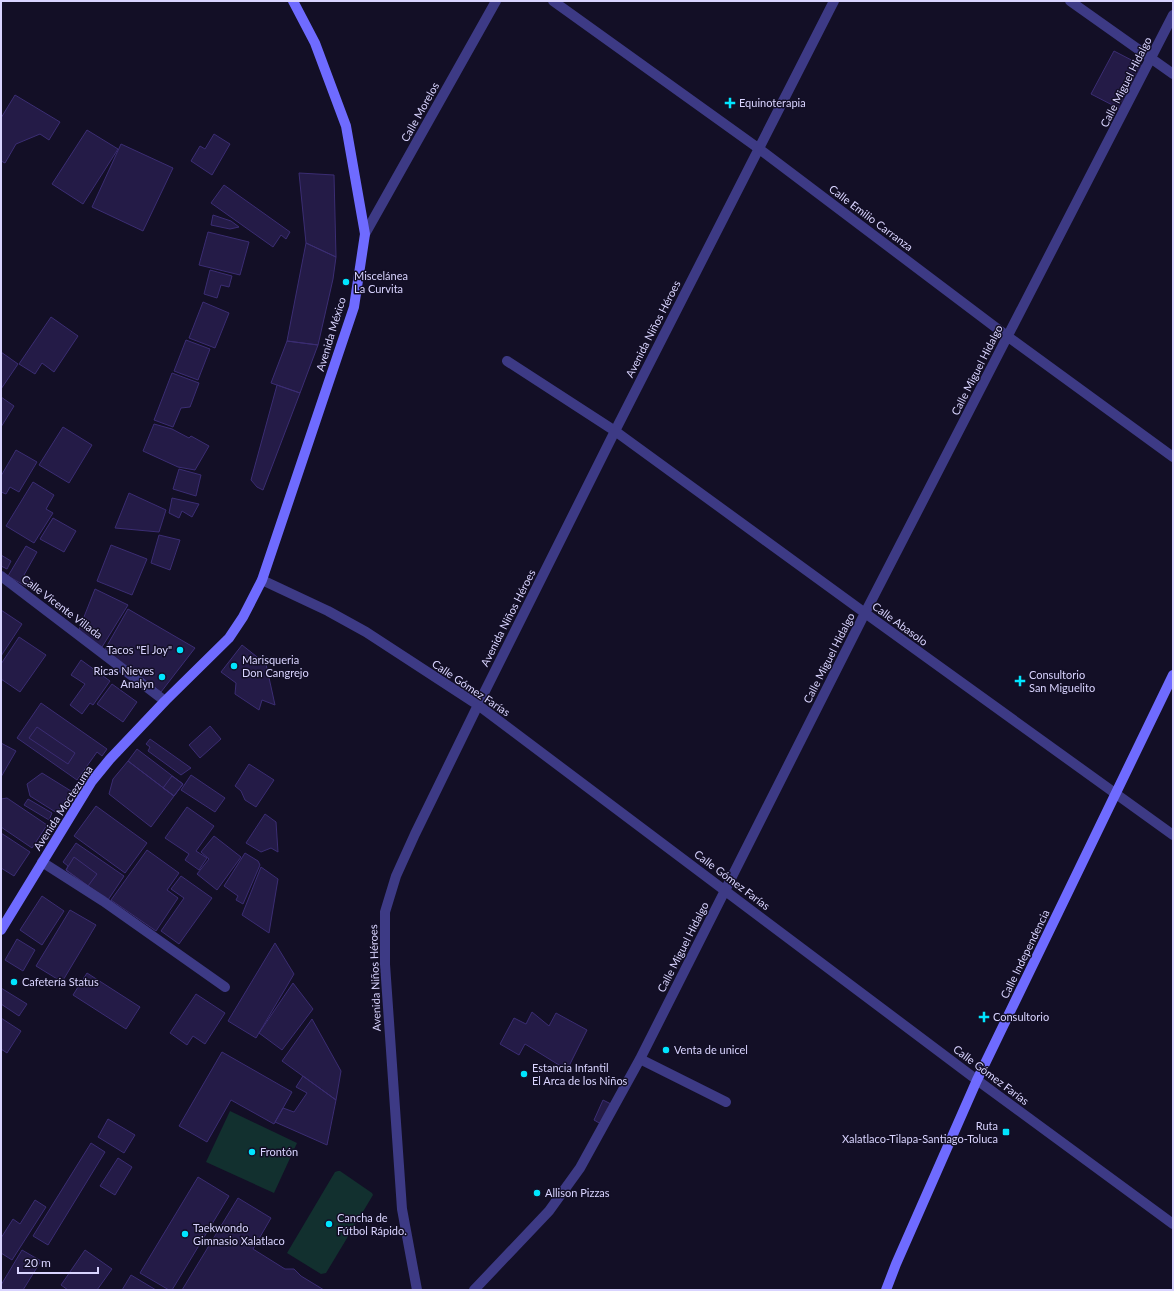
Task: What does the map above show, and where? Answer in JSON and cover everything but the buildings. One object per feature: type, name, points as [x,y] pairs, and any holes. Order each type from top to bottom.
[{"type":"main road","name":"Avenida México","points":[[262,580],[354,307],[365,234],[346,126],[315,43],[294,1]]},
{"type":"main road","name":"Avenida Moctezuma","points":[[1,930],[92,781],[110,759],[229,638],[244,617],[262,580]]},
{"type":"main road","name":"Calle Independencia","points":[[886,1290],[977,1080],[1173,675]]},
{"type":"street","name":"Calle Morelos","points":[[365,234],[496,1]]},
{"type":"street","name":"Calle Emilio Carranza","points":[[553,1],[758,148],[1007,336],[1173,457]]},
{"type":"street","name":"Avenida Niños Héroes","points":[[417,1290],[402,1208],[385,964],[385,912],[396,876],[478,705],[615,431],[834,1]]},
{"type":"street","points":[[1070,1],[1173,74]]},
{"type":"street","name":"Calle Miguel Hidalgo","points":[[474,1290],[549,1211],[580,1168],[640,1059],[865,613],[1173,15]]},
{"type":"street","name":"Calle Abasolo","points":[[506,361],[615,431],[1173,835]]},
{"type":"street","name":"Calle Vicente Villada","points":[[1,576],[166,701]]},
{"type":"street","name":"Calle Gómez Farías","points":[[262,580],[328,611],[366,632],[478,705],[977,1080],[1173,1224]]},
{"type":"street","points":[[42,862],[103,901],[225,987]]},
{"type":"street","points":[[640,1059],[726,1102]]},
{"type":"green space","name":"Frontón","points":[[230,1111],[297,1143],[274,1193],[206,1162]]},
{"type":"green space","name":"Cancha de Fútbol Rápido.","points":[[338,1171],[373,1195],[326,1273],[321,1274],[287,1253],[335,1172]]},
{"type":"place","name":"Equinoterapia","points":[[730,103]]},
{"type":"place","name":"Miscelánea La Curvita","points":[[346,282]]},
{"type":"place","name":"Tacos \"El Joy\"","points":[[180,650]]},
{"type":"place","name":"Marisqueria Don Cangrejo","points":[[234,666]]},
{"type":"place","name":"Ricas Nieves Analyn","points":[[162,677]]},
{"type":"place","name":"Consultorio San Miguelito","points":[[1020,681]]},
{"type":"place","name":"Cafetería Status","points":[[14,982]]},
{"type":"place","name":"Consultorio","points":[[984,1017]]},
{"type":"place","name":"Venta de unicel","points":[[666,1050]]},
{"type":"place","name":"Estancia Infantil El Arca de los Niños","points":[[524,1074]]},
{"type":"place","name":"Ruta Xalatlaco-Tilapa-Santiago-Toluca","points":[[1006,1132]]},
{"type":"place","name":"Frontón","points":[[252,1152]]},
{"type":"place","name":"Allison Pizzas","points":[[537,1193]]},
{"type":"place","name":"Cancha de Fútbol Rápido.","points":[[329,1224]]},
{"type":"place","name":"Taekwondo Gimnasio Xalatlaco","points":[[185,1234]]}]
